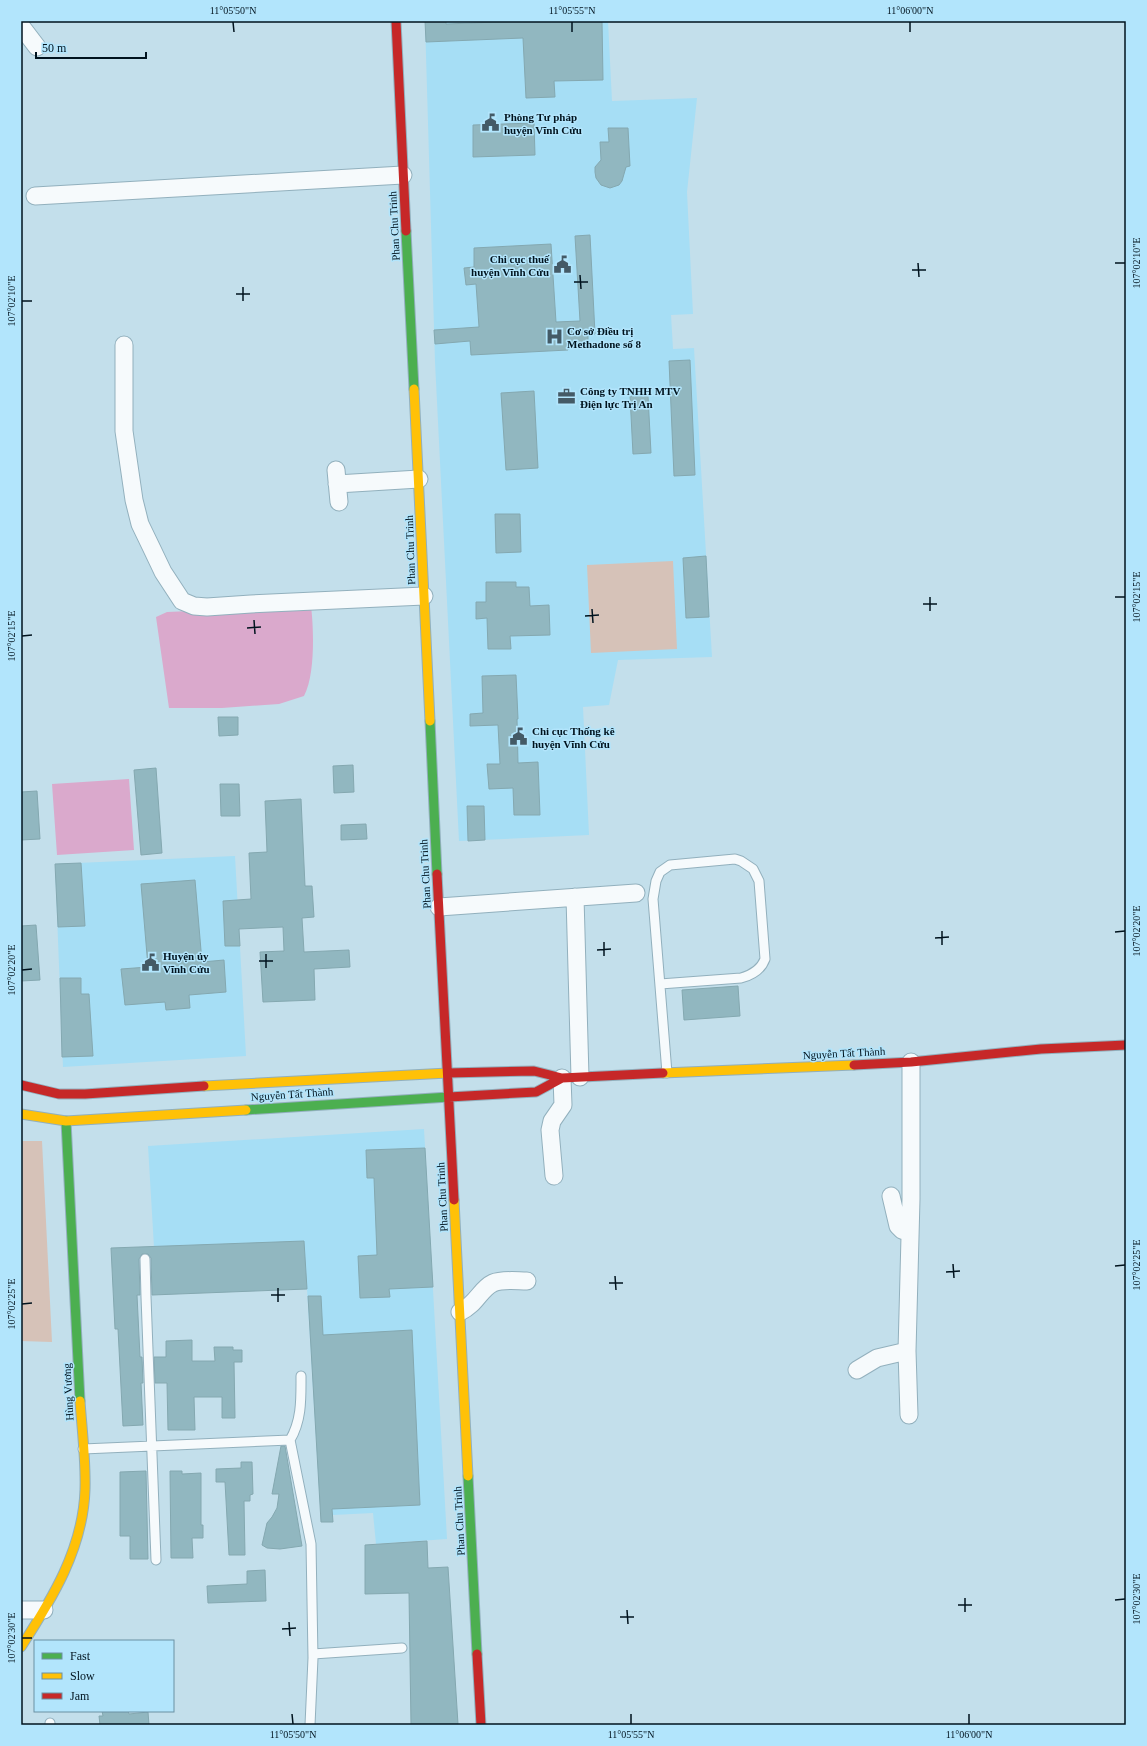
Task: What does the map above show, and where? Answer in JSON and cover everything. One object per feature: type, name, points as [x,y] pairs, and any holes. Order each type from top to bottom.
[{"type":"main road","name":"Phan Chu Trinh","points":[[396,21],[481,1725]]},
{"type":"main road","name":"Nguyễn Tất Thành","points":[[21,1085],[59,1094],[448,1073],[534,1071],[562,1078],[911,1062],[1041,1049],[1126,1045]]},
{"type":"main road","name":"Nguyễn Tất Thành","points":[[21,1114],[66,1121],[98,1112],[536,1092],[562,1078]]},
{"type":"main road","points":[[98,1093],[98,1112]]},
{"type":"main road","name":"Hùng Vương","points":[[21,1647],[65,1572],[78,1535],[85,1490],[66,1121]]},
{"type":"street","points":[[21,26],[37,47]]},
{"type":"street","points":[[35,196],[403,175]]},
{"type":"street","points":[[124,345],[124,431],[134,500],[140,524],[160,565],[182,601],[194,606],[207,607],[424,596]]},
{"type":"street","points":[[339,502],[337,477],[419,479]]},
{"type":"street","points":[[439,907],[636,893]]},
{"type":"street","points":[[575,897],[580,1077]]},
{"type":"street","points":[[909,1415],[907,1351],[910,1233],[911,1062]]},
{"type":"street","points":[[554,1176],[550,1130],[552,1121],[563,1105],[562,1078]]},
{"type":"street","points":[[891,1196],[898,1226],[902,1230],[910,1233]]},
{"type":"street","points":[[460,1312],[469,1308],[485,1289],[493,1283],[527,1281]]},
{"type":"street","points":[[857,1370],[877,1358],[907,1351]]},
{"type":"street","points":[[21,1610],[44,1610]]},
{"type":"lane","points":[[660,984],[741,978],[749,976],[762,965],[764,953],[759,881],[753,869],[748,864],[735,859],[674,864],[660,872],[656,881],[653,899],[667,1073]]},
{"type":"lane","points":[[145,1259],[156,1560]]},
{"type":"lane","points":[[301,1376],[300,1410],[296,1431],[290,1440],[311,1544],[313,1654],[310,1725]]},
{"type":"lane","points":[[83,1449],[290,1440]]},
{"type":"lane","points":[[313,1654],[402,1648]]},
{"type":"shaded area","points":[[425,21],[608,21],[612,101],[697,98],[687,192],[693,314],[671,315],[673,349],[694,348],[712,657],[618,660],[609,705],[583,707],[589,835],[459,841],[435,362]]},
{"type":"shaded area","points":[[673,561],[677,649],[591,653],[587,565]]},
{"type":"shaded area","points":[[311,606],[313,627],[312,665],[308,687],[304,696],[279,704],[222,708],[169,708],[156,617],[167,612]]},
{"type":"shaded area","points":[[129,779],[134,850],[57,855],[52,784]]},
{"type":"shaded area","name":"Huyện ủy Vĩnh Cửu","points":[[235,856],[246,1056],[63,1067],[55,864]]},
{"type":"shaded area","points":[[424,1129],[447,1539],[376,1544],[373,1513],[333,1515],[333,1521],[321,1522],[307,1289],[154,1247],[148,1146]]},
{"type":"shaded area","points":[[21,1141],[42,1141],[52,1342],[21,1341]]},
{"type":"building","points":[[425,21],[446,21],[446,24],[522,21],[602,21],[603,80],[554,81],[555,97],[526,98],[523,38],[426,42]]},
{"type":"building","points":[[534,123],[535,155],[473,157],[473,125]]},
{"type":"building","points":[[608,128],[628,128],[630,166],[626,167],[622,181],[619,185],[610,188],[601,185],[596,178],[595,172],[595,167],[601,160],[600,142],[609,142]]},
{"type":"building","points":[[590,235],[595,334],[588,335],[588,343],[567,343],[568,350],[471,355],[470,341],[435,344],[434,330],[479,327],[476,284],[466,285],[464,268],[474,267],[474,248],[551,244],[556,322],[580,321],[575,236]]},
{"type":"building","points":[[690,360],[695,475],[674,476],[669,361]]},
{"type":"building","points":[[534,391],[538,468],[506,470],[501,393]]},
{"type":"building","points":[[630,396],[648,396],[651,453],[633,454]]},
{"type":"building","points":[[495,514],[520,514],[521,552],[496,553]]},
{"type":"building","points":[[706,556],[709,617],[686,618],[683,558]]},
{"type":"building","points":[[486,582],[516,582],[516,587],[529,587],[530,606],[549,605],[550,635],[510,636],[511,649],[488,649],[487,618],[476,619],[476,602],[486,602]]},
{"type":"building","points":[[516,675],[518,763],[538,762],[540,815],[514,815],[513,788],[489,789],[487,764],[500,764],[498,725],[470,726],[470,714],[483,713],[482,676]]},
{"type":"building","points":[[218,717],[238,717],[238,735],[219,736]]},
{"type":"building","points":[[353,765],[354,792],[334,793],[333,766]]},
{"type":"building","points":[[156,768],[162,853],[141,855],[134,770]]},
{"type":"building","points":[[220,784],[239,784],[240,816],[221,816]]},
{"type":"building","points":[[37,791],[40,839],[21,840],[21,792]]},
{"type":"building","points":[[301,799],[305,886],[312,886],[314,917],[302,918],[304,952],[349,950],[350,967],[314,969],[315,1000],[263,1002],[260,952],[284,951],[283,927],[239,929],[240,946],[225,946],[223,901],[251,899],[249,853],[267,852],[265,801]]},
{"type":"building","points":[[467,806],[484,806],[485,840],[468,841]]},
{"type":"building","points":[[366,824],[367,839],[341,840],[341,825]]},
{"type":"building","points":[[81,863],[85,926],[58,927],[55,864]]},
{"type":"building","points":[[195,880],[202,962],[224,960],[226,992],[189,995],[190,1008],[166,1010],[165,1002],[125,1005],[121,969],[148,967],[141,884]]},
{"type":"building","points":[[36,925],[40,980],[21,981],[21,926]]},
{"type":"building","points":[[60,978],[81,978],[81,994],[89,994],[93,1056],[62,1057]]},
{"type":"building","points":[[738,986],[740,1016],[684,1020],[682,990]]},
{"type":"building","points":[[425,1148],[433,1287],[389,1289],[390,1297],[360,1298],[358,1256],[377,1255],[374,1178],[367,1178],[366,1150]]},
{"type":"building","points":[[304,1241],[307,1289],[152,1295],[151,1258],[148,1254],[142,1254],[139,1259],[140,1295],[137,1295],[140,1357],[142,1357],[143,1383],[141,1383],[143,1425],[123,1426],[118,1329],[115,1329],[111,1248]]},
{"type":"building","points":[[308,1296],[321,1296],[323,1335],[412,1330],[420,1505],[332,1509],[333,1522],[321,1522]]},
{"type":"building","points":[[192,1340],[192,1361],[215,1361],[214,1347],[233,1347],[233,1350],[242,1350],[242,1362],[234,1362],[235,1418],[222,1418],[222,1397],[194,1397],[195,1430],[168,1430],[167,1383],[155,1383],[154,1357],[166,1357],[166,1341]]},
{"type":"building","points":[[281,1446],[285,1446],[302,1546],[280,1549],[267,1548],[262,1545],[267,1523],[277,1508],[279,1494],[272,1494]]},
{"type":"building","points":[[241,1462],[252,1462],[253,1494],[250,1495],[250,1501],[244,1501],[245,1555],[229,1555],[225,1482],[216,1482],[216,1469],[241,1468]]},
{"type":"building","points":[[146,1471],[148,1559],[130,1559],[130,1536],[120,1536],[120,1472]]},
{"type":"building","points":[[170,1471],[182,1471],[182,1474],[201,1473],[201,1525],[203,1525],[203,1538],[192,1538],[193,1558],[171,1558]]},
{"type":"building","points":[[427,1541],[428,1568],[448,1567],[458,1724],[411,1725],[409,1593],[365,1594],[365,1545]]},
{"type":"building","points":[[265,1570],[266,1601],[208,1603],[207,1586],[247,1584],[247,1571]]},
{"type":"building","points":[[102,1712],[128,1712],[129,1714],[148,1712],[149,1725],[100,1725],[99,1716],[103,1716]]},
{"type":"traffic: fast","points":[[406,231],[414,389]]},
{"type":"traffic: fast","points":[[430,721],[437,874]]},
{"type":"traffic: fast","points":[[246,1110],[449,1097]]},
{"type":"traffic: fast","points":[[66,1121],[80,1401]]},
{"type":"traffic: fast","points":[[468,1476],[477,1654]]},
{"type":"traffic: slow","points":[[414,389],[430,721]]},
{"type":"traffic: slow","points":[[663,1073],[854,1065]]},
{"type":"traffic: slow","points":[[204,1086],[448,1073]]},
{"type":"traffic: slow","points":[[21,1114],[66,1121],[246,1110]]},
{"type":"traffic: slow","points":[[454,1200],[468,1476]]},
{"type":"traffic: slow","points":[[21,1647],[44,1611],[64,1573],[79,1533],[85,1490],[80,1401]]},
{"type":"traffic: jam","points":[[396,21],[406,231]]},
{"type":"traffic: jam","points":[[437,874],[454,1200]]},
{"type":"traffic: jam","points":[[854,1065],[911,1062],[1041,1049],[1126,1045]]},
{"type":"traffic: jam","points":[[448,1073],[534,1071],[562,1078],[663,1073]]},
{"type":"traffic: jam","points":[[449,1097],[536,1092],[562,1078]]},
{"type":"traffic: jam","points":[[21,1085],[59,1094],[85,1094],[204,1086]]},
{"type":"traffic: jam","points":[[477,1654],[481,1725]]},
{"type":"place","name":"Phòng Tư pháp huyện Vĩnh Cửu","points":[[491,123]]},
{"type":"place","name":"Chi cục thuế huyện Vĩnh Cửu","points":[[562,265]]},
{"type":"place","name":"Cơ sở Điều trị Methadone số 8","points":[[554,337]]},
{"type":"place","name":"Công ty TNHH MTV Điện lực Trị An","points":[[567,397]]},
{"type":"place","name":"Chi cục Thống kê huyện Vĩnh Cửu","points":[[519,737]]},
{"type":"place","name":"Huyện ủy Vĩnh Cửu","points":[[150,962]]}]
